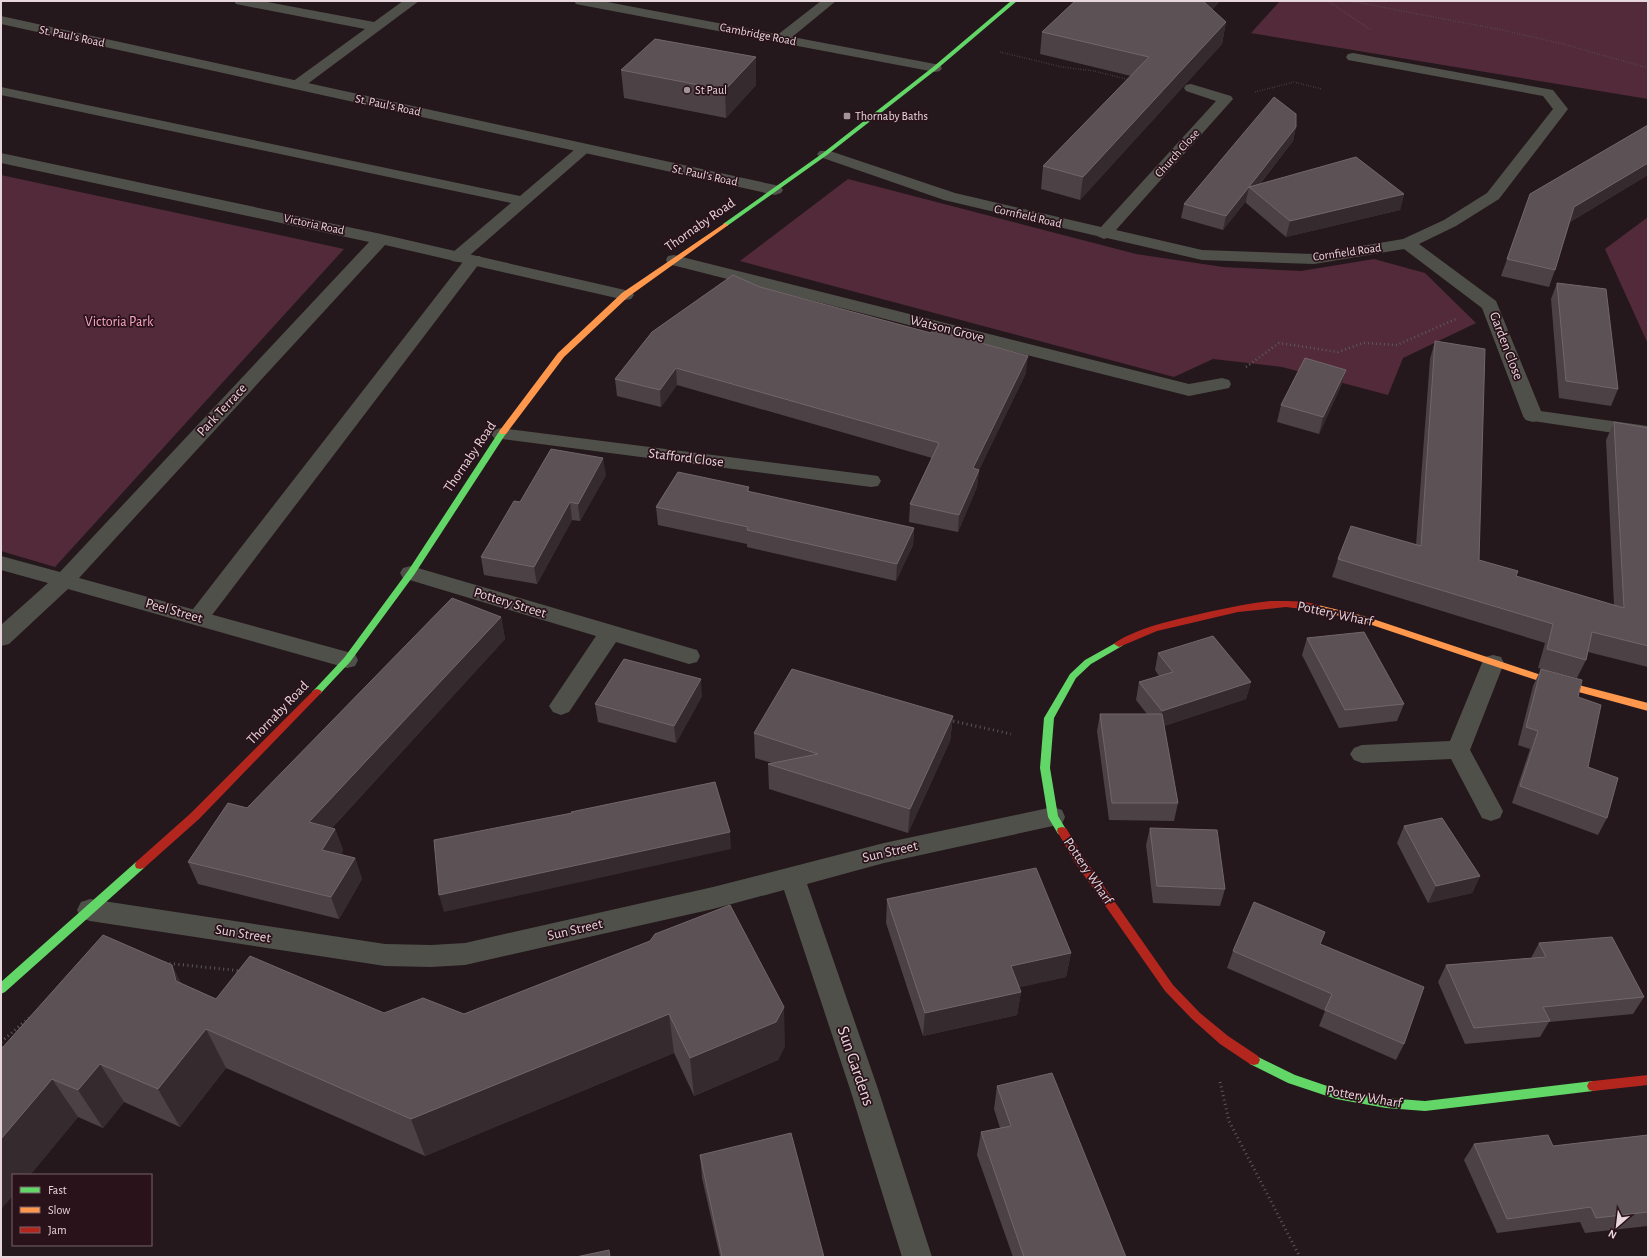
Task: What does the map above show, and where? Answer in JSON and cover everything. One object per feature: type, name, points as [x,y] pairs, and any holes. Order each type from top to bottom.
[{"type":"street","points":[[242,1],[376,27]]},
{"type":"street","points":[[297,85],[412,1]]},
{"type":"street","name":"Cambridge Road","points":[[581,1],[935,68]]},
{"type":"street","points":[[781,39],[829,1]]},
{"type":"street","name":"Thornaby Road","points":[[2,987],[195,816],[285,726],[347,660],[410,573],[501,434],[562,355],[625,295],[825,154],[935,68],[1014,1]]},
{"type":"street","name":"St. Paul's Road","points":[[1,20],[775,190]]},
{"type":"street","name":"Cornfield Road","points":[[825,154],[950,197],[1104,234],[1202,255],[1314,259],[1406,243],[1450,223],[1493,196],[1561,109],[1548,93],[1353,57]]},
{"type":"street","points":[[1191,88],[1226,99]]},
{"type":"street","points":[[1,91],[523,201]]},
{"type":"street","name":"Church Close","points":[[1104,234],[1226,99]]},
{"type":"street","points":[[198,618],[466,259],[523,201],[585,148]]},
{"type":"street","name":"Victoria Road","points":[[1,158],[380,239],[625,295]]},
{"type":"street","name":"Park Terrace","points":[[1,638],[64,581],[380,239]]},
{"type":"street","name":"Garden Close","points":[[1406,243],[1490,305],[1533,416],[1648,432]]},
{"type":"street","name":"Watson Grove","points":[[674,260],[1189,390],[1222,384]]},
{"type":"street","name":"Stafford Close","points":[[501,434],[871,481]]},
{"type":"street","name":"Peel Street","points":[[1,563],[347,660]]},
{"type":"street","name":"Pottery Street","points":[[410,573],[689,656]]},
{"type":"street","name":"Pottery Wharf","points":[[1648,707],[1577,689],[1493,664],[1354,616],[1315,607],[1279,604],[1247,606],[1150,629],[1105,651],[1088,662],[1073,676],[1060,696],[1049,718],[1045,768],[1053,817],[1078,858],[1169,988],[1196,1016],[1224,1040],[1257,1062],[1292,1079],[1336,1094],[1386,1103],[1425,1106],[1648,1080]]},
{"type":"street","points":[[561,706],[610,633]]},
{"type":"street","points":[[1458,750],[1493,664]]},
{"type":"street","points":[[1362,754],[1458,750]]},
{"type":"street","points":[[1458,750],[1491,811]]},
{"type":"street","name":"Sun Street","points":[[90,910],[385,955],[431,956],[465,954],[498,948],[713,898],[884,853],[1053,817]]},
{"type":"street","name":"Sun Gardens","points":[[792,877],[864,1089],[917,1257]]},
{"type":"path","points":[[1350,1],[1502,30],[1563,44],[1648,68]]},
{"type":"path","points":[[964,43],[1062,67],[1133,80]]},
{"type":"path","points":[[1226,99],[1294,82],[1322,89]]},
{"type":"path","points":[[1222,384],[1279,343],[1338,352],[1363,343],[1398,345],[1490,305]]},
{"type":"path","points":[[945,719],[1046,742]]},
{"type":"path","points":[[1,1042],[34,1014]]},
{"type":"path","points":[[1224,1040],[1220,1084],[1228,1121],[1300,1257]]},
{"type":"green space","points":[[1280,1],[1648,1],[1648,99],[1251,33]]},
{"type":"green space","name":"Victoria Park","points":[[1,175],[344,249],[55,567],[1,551]]},
{"type":"green space","points":[[848,179],[1136,254],[1223,267],[1301,271],[1374,259],[1425,273],[1476,323],[1403,358],[1388,395],[1282,367],[1213,359],[1174,377],[740,261]]},
{"type":"green space","points":[[1648,217],[1648,344],[1605,249]]},
{"type":"building","points":[[1075,1],[1204,1],[1226,22],[1083,177],[1043,166],[1149,57],[1042,32]]},
{"type":"building","points":[[655,39],[756,57],[725,90],[621,70]]},
{"type":"building","points":[[1274,97],[1296,114],[1296,127],[1226,216],[1184,204]]},
{"type":"building","points":[[1648,125],[1648,163],[1574,207],[1555,270],[1507,259],[1530,194]]},
{"type":"building","points":[[1356,157],[1404,194],[1290,221],[1249,187]]},
{"type":"building","points":[[733,275],[760,287],[931,333],[933,330],[1028,356],[973,468],[979,470],[959,515],[910,504],[939,443],[676,368],[660,390],[615,379],[652,332]]},
{"type":"building","points":[[1557,283],[1606,289],[1618,389],[1566,381]]},
{"type":"building","points":[[1435,341],[1485,349],[1479,560],[1518,571],[1516,576],[1624,608],[1614,422],[1648,428],[1648,646],[1592,632],[1586,660],[1547,649],[1553,624],[1338,559],[1351,526],[1421,546]]},
{"type":"building","points":[[1305,358],[1346,370],[1323,417],[1281,405]]},
{"type":"building","points":[[551,449],[603,458],[578,504],[570,502],[534,567],[481,557],[514,501],[520,502]]},
{"type":"building","points":[[678,472],[749,487],[747,491],[914,528],[897,564],[747,530],[748,527],[656,507]]},
{"type":"building","points":[[452,598],[501,617],[309,822],[335,829],[322,850],[355,858],[331,897],[188,862],[228,803],[247,808]]},
{"type":"building","points":[[1364,632],[1404,704],[1345,710],[1307,638]]},
{"type":"building","points":[[1213,636],[1251,682],[1162,711],[1139,682],[1173,672],[1158,653]]},
{"type":"building","points":[[624,659],[701,679],[674,726],[595,704]]},
{"type":"building","points":[[792,669],[953,716],[910,809],[768,764],[818,754],[754,733]]},
{"type":"building","points":[[1541,669],[1582,680],[1578,697],[1601,705],[1588,767],[1618,778],[1607,818],[1520,786],[1538,731],[1526,727]]},
{"type":"building","points":[[1100,714],[1162,714],[1178,803],[1112,803]]},
{"type":"building","points":[[715,782],[730,832],[439,895],[434,840],[572,813],[571,812]]},
{"type":"building","points":[[1442,818],[1480,876],[1436,886],[1404,826]]},
{"type":"building","points":[[1150,828],[1217,830],[1225,889],[1157,886]]},
{"type":"building","points":[[1036,868],[1071,953],[1011,966],[1021,992],[925,1013],[887,899]]},
{"type":"building","points":[[1254,902],[1325,932],[1320,944],[1424,987],[1404,1044],[1325,1010],[1332,994],[1233,951]]},
{"type":"building","points":[[730,905],[784,1007],[776,1022],[690,1058],[669,1014],[411,1119],[206,1029],[158,1089],[100,1064],[78,1090],[52,1079],[1,1139],[1,1047],[3,1047],[103,935],[172,965],[176,981],[216,999],[250,956],[384,1013],[423,998],[464,1014],[650,941],[655,934]]},
{"type":"building","points":[[1612,937],[1644,997],[1543,1007],[1550,1021],[1474,1028],[1446,965],[1546,957],[1539,943]]},
{"type":"building","points":[[1052,1073],[1126,1257],[1024,1257],[981,1132],[1011,1126],[997,1086]]},
{"type":"building","points":[[791,1133],[824,1257],[722,1257],[700,1155]]},
{"type":"building","points":[[1548,1135],[1553,1146],[1648,1135],[1648,1212],[1596,1218],[1591,1207],[1507,1219],[1474,1144]]},
{"type":"building","points":[[609,1250],[610,1257],[576,1257]]},
{"type":"traffic: fast","points":[[725,225],[825,154],[935,68],[1014,1]]},
{"type":"traffic: fast","points":[[317,692],[347,660],[411,573],[503,432]]},
{"type":"traffic: fast","points":[[1062,831],[1053,817],[1045,768],[1049,718],[1073,676],[1088,662],[1119,644]]},
{"type":"traffic: fast","points":[[1,989],[140,865]]},
{"type":"traffic: fast","points":[[1254,1060],[1292,1079],[1336,1094],[1386,1103],[1425,1106],[1593,1086]]},
{"type":"traffic: slow","points":[[503,432],[561,355],[625,295],[725,225]]},
{"type":"traffic: slow","points":[[1318,608],[1361,618],[1542,679],[1648,707]]},
{"type":"traffic: jam","points":[[1119,644],[1127,639],[1154,628],[1238,608],[1270,604],[1302,605],[1318,608]]},
{"type":"traffic: jam","points":[[140,865],[195,816],[317,692]]},
{"type":"traffic: jam","points":[[1062,831],[1078,858],[1169,988],[1196,1016],[1224,1040],[1254,1060]]},
{"type":"traffic: jam","points":[[1593,1086],[1648,1080]]},
{"type":"place","name":"St Paul","points":[[687,90]]},
{"type":"place","name":"Thornaby Baths","points":[[847,116]]}]
